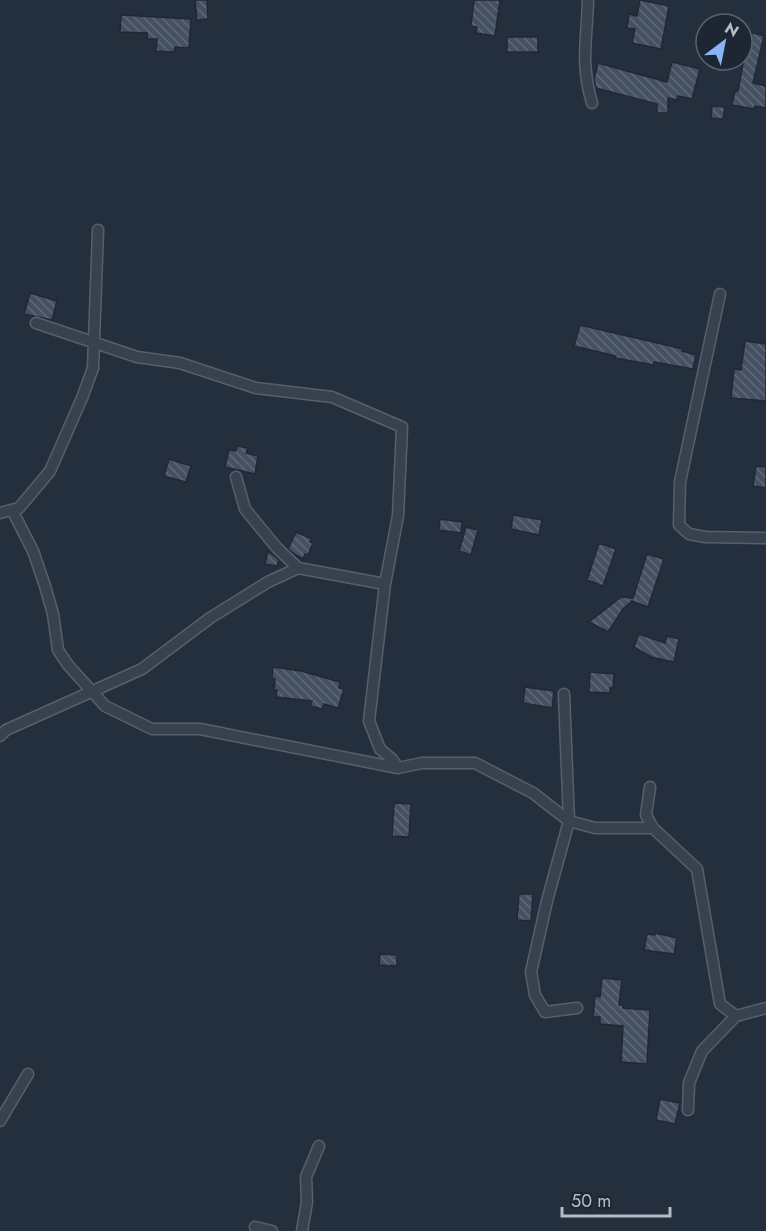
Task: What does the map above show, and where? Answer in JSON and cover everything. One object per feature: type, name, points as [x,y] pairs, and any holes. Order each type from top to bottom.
[{"type":"street","points":[[588,0],[584,59],[586,82],[592,103]]},
{"type":"street","points":[[0,513],[19,508],[50,471],[93,368],[98,230]]},
{"type":"street","points":[[720,294],[680,482],[679,525],[689,534],[705,537],[766,538]]},
{"type":"street","points":[[36,323],[93,344],[137,357],[180,363],[256,388],[332,397],[402,427],[398,516],[385,584],[369,721],[380,750],[392,759],[398,768]]},
{"type":"street","points":[[236,477],[244,510],[298,568],[385,584]]},
{"type":"street","points":[[12,510],[33,551],[45,586],[53,614],[58,650],[68,665],[105,706],[152,729],[200,729],[398,768],[422,763],[475,763],[533,793],[568,821],[595,828],[653,828]]},
{"type":"street","points":[[0,736],[6,730],[142,669],[210,618],[268,582],[298,568]]},
{"type":"street","points":[[564,694],[568,821],[531,972],[534,995],[545,1012],[577,1008]]},
{"type":"street","points":[[650,787],[646,815],[653,828],[697,869],[720,1004],[736,1016]]},
{"type":"street","points":[[688,1110],[689,1083],[702,1051],[736,1016],[766,1008]]},
{"type":"street","points":[[0,1121],[28,1074]]},
{"type":"street","points":[[302,1231],[307,1202],[306,1177],[319,1146]]},
{"type":"street","points":[[255,1227],[272,1231]]},
{"type":"building","points":[[195,0],[207,0],[208,19],[197,20]]},
{"type":"building","points":[[474,0],[500,0],[495,36],[476,33],[477,27],[471,26]]},
{"type":"building","points":[[640,0],[669,6],[661,49],[632,43],[635,29],[627,28],[629,14],[637,16]]},
{"type":"building","points":[[121,15],[191,19],[189,48],[175,47],[174,52],[156,51],[157,39],[147,39],[147,33],[120,32]]},
{"type":"building","points":[[754,33],[764,36],[753,83],[766,86],[766,108],[755,106],[754,109],[732,105],[735,91],[738,91],[742,72],[754,72]]},
{"type":"building","points":[[507,37],[538,37],[538,52],[507,52]]},
{"type":"building","points":[[672,62],[694,68],[694,72],[699,72],[692,99],[678,96],[677,100],[668,98],[668,113],[657,113],[657,104],[596,88],[594,79],[598,63],[667,82]]},
{"type":"building","points":[[712,106],[725,107],[723,119],[711,118]]},
{"type":"building","points":[[30,293],[57,301],[52,320],[24,314]]},
{"type":"building","points":[[580,325],[683,349],[682,351],[696,355],[693,369],[615,358],[616,356],[574,346]]},
{"type":"building","points":[[745,341],[766,344],[766,401],[731,398],[734,369],[741,370]]},
{"type":"building","points":[[237,446],[248,448],[246,453],[258,456],[255,474],[225,467],[229,450],[236,451]]},
{"type":"building","points":[[169,459],[191,466],[186,482],[164,476]]},
{"type":"building","points":[[756,466],[766,467],[766,488],[753,486]]},
{"type":"building","points":[[513,515],[542,520],[539,535],[511,529]]},
{"type":"building","points":[[440,519],[462,522],[461,533],[439,530]]},
{"type":"building","points":[[466,527],[478,530],[471,555],[459,551]]},
{"type":"building","points":[[296,532],[312,539],[310,542],[313,543],[308,555],[305,554],[303,559],[288,549]]},
{"type":"building","points":[[599,543],[616,549],[603,586],[587,580]]},
{"type":"building","points":[[268,551],[279,560],[277,566],[265,564]]},
{"type":"building","points":[[647,554],[664,559],[648,607],[632,601],[623,609],[608,632],[589,622],[621,597],[633,598]]},
{"type":"building","points":[[639,634],[665,643],[667,636],[679,639],[674,662],[651,657],[634,647]]},
{"type":"building","points":[[273,667],[301,671],[340,682],[339,688],[344,689],[338,708],[324,704],[322,709],[310,706],[312,701],[276,697],[275,679],[272,678]]},
{"type":"building","points":[[590,672],[614,674],[613,688],[610,688],[610,693],[589,692]]},
{"type":"building","points":[[525,687],[554,691],[552,708],[523,703]]},
{"type":"building","points":[[394,803],[411,804],[409,837],[392,836]]},
{"type":"building","points":[[519,894],[533,894],[531,921],[517,920]]},
{"type":"building","points":[[655,933],[677,938],[674,954],[644,950],[647,934],[655,935]]},
{"type":"building","points":[[380,954],[397,955],[397,966],[379,965]]},
{"type":"building","points":[[602,978],[622,980],[619,1005],[623,1005],[623,1008],[650,1010],[647,1064],[621,1062],[623,1026],[600,1024],[600,1017],[593,1017],[595,996],[600,997]]},
{"type":"building","points":[[660,1099],[680,1103],[675,1124],[656,1120]]}]
